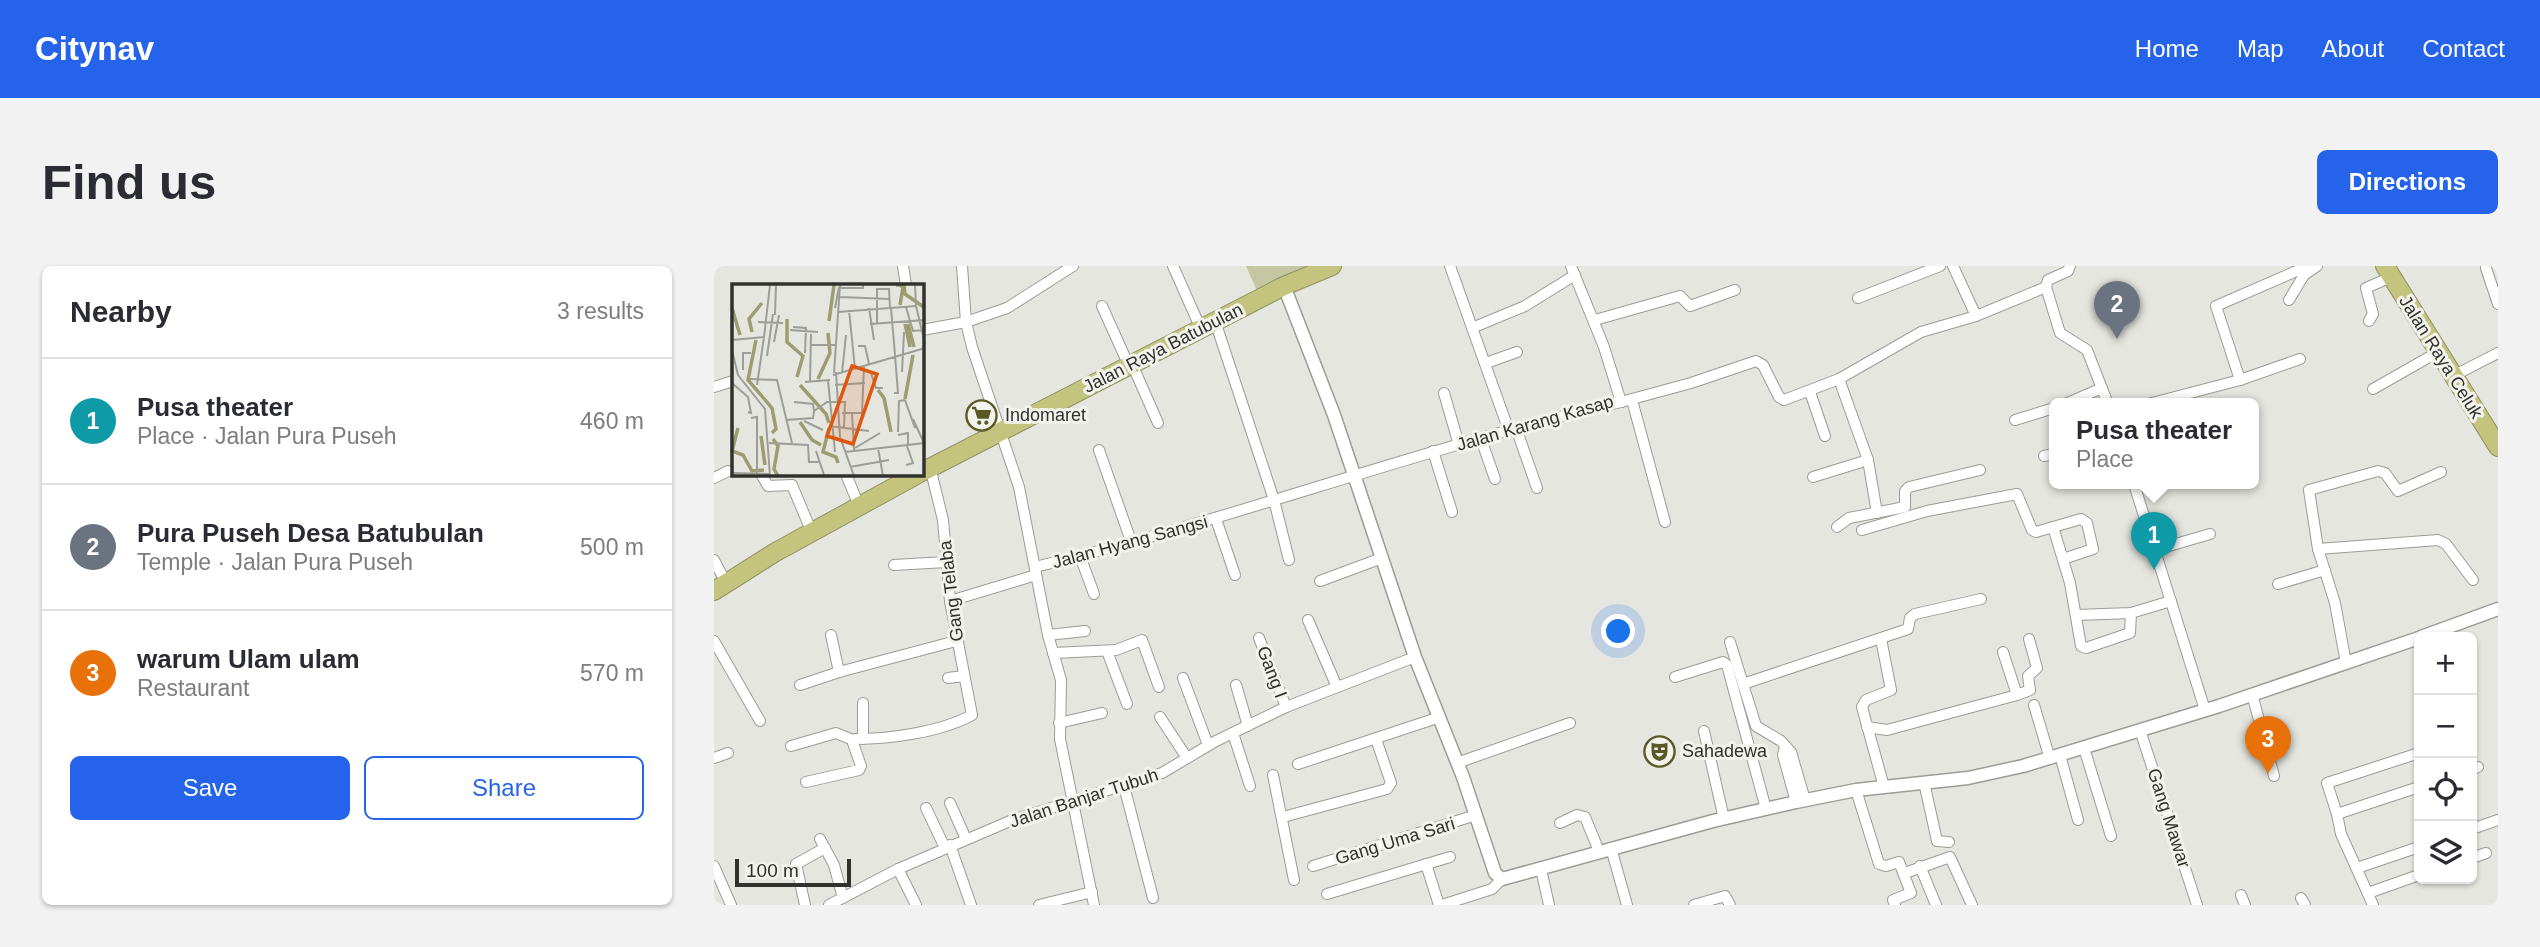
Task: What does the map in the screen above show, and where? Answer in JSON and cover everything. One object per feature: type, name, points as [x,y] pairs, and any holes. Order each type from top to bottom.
[{"type":"highway","name":"Jalan Raya Batubulan","points":[[924,470],[1284,286],[1332,266]]},
{"type":"highway","name":"Jalan Raya Celuk","points":[[2388,271],[2498,447]]},
{"type":"highway","name":"Jalan Raya Batubulan","points":[[720,587],[914,476]]},
{"type":"street","points":[[903,266],[906,284]]},
{"type":"street","points":[[950,601],[1035,571],[1022,500],[1002,429],[980,372],[966,322],[962,266]]},
{"type":"street","points":[[924,330],[966,322],[1016,304],[1073,266]]},
{"type":"street","points":[[1173,266],[1208,325],[1273,500],[1289,560]]},
{"type":"street","points":[[1450,266],[1472,328],[1537,488]]},
{"type":"street","points":[[1858,298],[1940,266]]},
{"type":"street","points":[[1953,266],[1976,316]]},
{"type":"street","points":[[2070,266],[2068,271],[2048,280],[2046,286],[2060,333],[2087,349],[2106,398]]},
{"type":"street","points":[[2240,380],[2216,306],[2308,266]]},
{"type":"street","points":[[2289,300],[2304,275],[2318,266]]},
{"type":"street","points":[[2487,268],[2498,304]]},
{"type":"street","points":[[1472,328],[1525,306],[1573,271]]},
{"type":"street","name":"Jalan Karang Kasap","points":[[1354,476],[1433,451],[1621,401],[1595,320],[1573,271]]},
{"type":"street","points":[[2369,321],[2373,314],[2366,288],[2388,271]]},
{"type":"street","points":[[1284,286],[1334,415],[1415,657],[1440,717],[1495,873],[1502,879]]},
{"type":"street","points":[[1621,401],[1632,400],[1756,360],[1763,365],[1781,399],[1810,392],[1839,379],[1922,332],[1976,316],[2046,286]]},
{"type":"street","points":[[1595,320],[1680,296],[1690,306],[1735,290]]},
{"type":"street","points":[[1102,306],[1158,423]]},
{"type":"street","points":[[1486,363],[1517,352]]},
{"type":"street","points":[[2373,389],[2438,352]]},
{"type":"street","points":[[2453,376],[2498,353]]},
{"type":"street","points":[[2171,398],[2240,380],[2300,359]]},
{"type":"street","points":[[1839,379],[1868,460],[1877,513]]},
{"type":"street","points":[[714,387],[732,381]]},
{"type":"street","points":[[2079,398],[2102,388]]},
{"type":"street","points":[[1810,392],[1825,436]]},
{"type":"street","points":[[1444,393],[1459,445]]},
{"type":"street","points":[[1632,400],[1665,522]]},
{"type":"street","points":[[2015,420],[2049,410]]},
{"type":"street","points":[[1481,439],[1495,478]]},
{"type":"street","points":[[1099,450],[1132,544]]},
{"type":"street","points":[[1433,451],[1452,512]]},
{"type":"street","points":[[1813,477],[1868,460]]},
{"type":"street","points":[[1837,527],[1849,518],[1906,506],[1905,491],[1909,487],[1980,470]]},
{"type":"street","points":[[714,478],[728,471]]},
{"type":"street","points":[[2346,663],[2336,603],[2318,549],[2309,497],[2311,488],[2378,471],[2385,472],[2398,491],[2441,472]]},
{"type":"street","name":"Gang Telaba","points":[[858,740],[910,734],[972,715],[950,601],[941,507],[924,473]]},
{"type":"street","points":[[762,476],[768,486],[792,485],[812,533]]},
{"type":"street","points":[[847,476],[859,506]]},
{"type":"street","name":"Jalan Hyang Sangsi","points":[[1094,905],[1059,723],[1062,691],[1035,571],[1354,476]]},
{"type":"street","points":[[2136,489],[2205,710]]},
{"type":"street","points":[[1862,530],[1927,511],[2012,494],[2021,498],[2033,531],[2081,519],[2087,523],[2093,549],[2063,558]]},
{"type":"street","points":[[1216,519],[1236,575]]},
{"type":"street","points":[[2053,527],[2063,558],[2080,644],[2085,648],[2130,633],[2131,613]]},
{"type":"street","points":[[2155,550],[2210,534]]},
{"type":"street","points":[[2318,549],[2438,540],[2446,544],[2473,580]]},
{"type":"street","points":[[1080,556],[1094,594]]},
{"type":"street","points":[[1320,581],[1382,558]]},
{"type":"street","points":[[714,559],[720,587]]},
{"type":"street","points":[[894,565],[946,562]]},
{"type":"street","points":[[2278,584],[2325,570]]},
{"type":"street","points":[[1743,684],[1909,628],[1910,618],[1915,614],[1981,599]]},
{"type":"street","points":[[2076,615],[2131,613],[2171,601]]},
{"type":"street","points":[[2436,632],[2498,609]]},
{"type":"street","points":[[1308,620],[1337,687]]},
{"type":"street","points":[[1048,635],[1085,631]]},
{"type":"street","points":[[831,635],[839,672]]},
{"type":"street","name":"Gang I","points":[[1259,638],[1286,707]]},
{"type":"street","points":[[1881,639],[1891,690],[1863,703],[1884,787]]},
{"type":"street","points":[[1867,727],[1887,730],[2030,690],[2028,676],[2037,668],[2029,639]]},
{"type":"street","points":[[714,640],[760,721]]},
{"type":"street","points":[[1053,653],[1107,651],[1142,640],[1160,687]]},
{"type":"street","points":[[1426,864],[1440,905],[1492,889],[1502,879],[1724,819],[1856,790],[1984,775],[2055,757],[2414,640]]},
{"type":"street","points":[[800,685],[956,641]]},
{"type":"street","points":[[1730,642],[1756,726],[1791,752],[1801,801]]},
{"type":"street","points":[[1107,651],[1127,704]]},
{"type":"street","points":[[2003,652],[2017,695]]},
{"type":"street","name":"Jalan Banjar Tubuh","points":[[829,905],[898,869],[965,839],[1074,799],[1162,773],[1208,745],[1286,707],[1415,657]]},
{"type":"street","points":[[1675,677],[1723,662],[1727,665],[1766,809]]},
{"type":"street","points":[[948,678],[964,676]]},
{"type":"street","points":[[1183,678],[1208,745]]},
{"type":"street","points":[[1236,685],[1248,726]]},
{"type":"street","points":[[2252,694],[2274,776]]},
{"type":"street","points":[[806,782],[859,770],[861,765],[858,740],[863,703]]},
{"type":"street","points":[[2034,705],[2078,820]]},
{"type":"street","points":[[1059,723],[1102,713]]},
{"type":"street","points":[[1160,717],[1187,758]]},
{"type":"street","points":[[1297,764],[1440,717]]},
{"type":"street","points":[[1457,763],[1570,723]]},
{"type":"street","name":"Gang Mawar","points":[[2140,730],[2197,905]]},
{"type":"street","points":[[1704,731],[1724,819]]},
{"type":"street","points":[[791,746],[836,733],[858,740]]},
{"type":"street","points":[[1233,733],[1250,786]]},
{"type":"street","points":[[1283,817],[1387,789],[1391,783],[1376,739]]},
{"type":"street","points":[[2084,748],[2110,836]]},
{"type":"street","points":[[714,758],[728,753]]},
{"type":"street","points":[[2373,905],[2341,834],[2328,783],[2414,755]]},
{"type":"street","points":[[1273,775],[1294,880]]},
{"type":"street","points":[[1924,782],[1937,841],[1949,842]]},
{"type":"street","points":[[1124,786],[1153,898]]},
{"type":"street","points":[[2337,814],[2414,789]]},
{"type":"street","points":[[1856,790],[1879,864],[1886,866],[1899,862],[1905,873],[1911,893],[1893,900],[1895,905]]},
{"type":"street","points":[[950,803],[965,839]]},
{"type":"street","points":[[926,808],[948,846],[971,905]]},
{"type":"street","name":"Gang Uma Sari","points":[[1314,866],[1476,815]]},
{"type":"street","points":[[1560,823],[1577,815],[1585,817],[1605,849],[1627,905]]},
{"type":"street","points":[[2477,827],[2498,820]]},
{"type":"street","points":[[806,905],[797,862],[822,844],[844,898]]},
{"type":"street","points":[[2357,868],[2414,849]]},
{"type":"street","points":[[2477,856],[2486,853]]},
{"type":"street","points":[[1327,894],[1450,857]]},
{"type":"street","points":[[1905,873],[1950,857],[1972,905]]},
{"type":"street","points":[[714,866],[718,887],[731,905]]},
{"type":"street","points":[[1920,866],[1936,905]]},
{"type":"street","points":[[898,869],[916,905]]},
{"type":"street","points":[[1541,869],[1549,905]]},
{"type":"street","points":[[2368,893],[2414,877]]},
{"type":"street","points":[[1039,905],[1092,892]]},
{"type":"street","points":[[1694,905],[1725,895],[1730,905]]},
{"type":"green space","points":[[1246,266],[1313,266],[1257,291]]},
{"type":"place","name":"Pura Puseh Desa Batubulan","points":[[2117,339]]},
{"type":"place","name":"Indomaret","points":[[982,415]]},
{"type":"place","name":"Pusa theater","points":[[2154,570]]},
{"type":"place","name":"Sahadewa","points":[[1659,751]]},
{"type":"place","name":"warum Ulam ulam","points":[[2268,774]]}]
